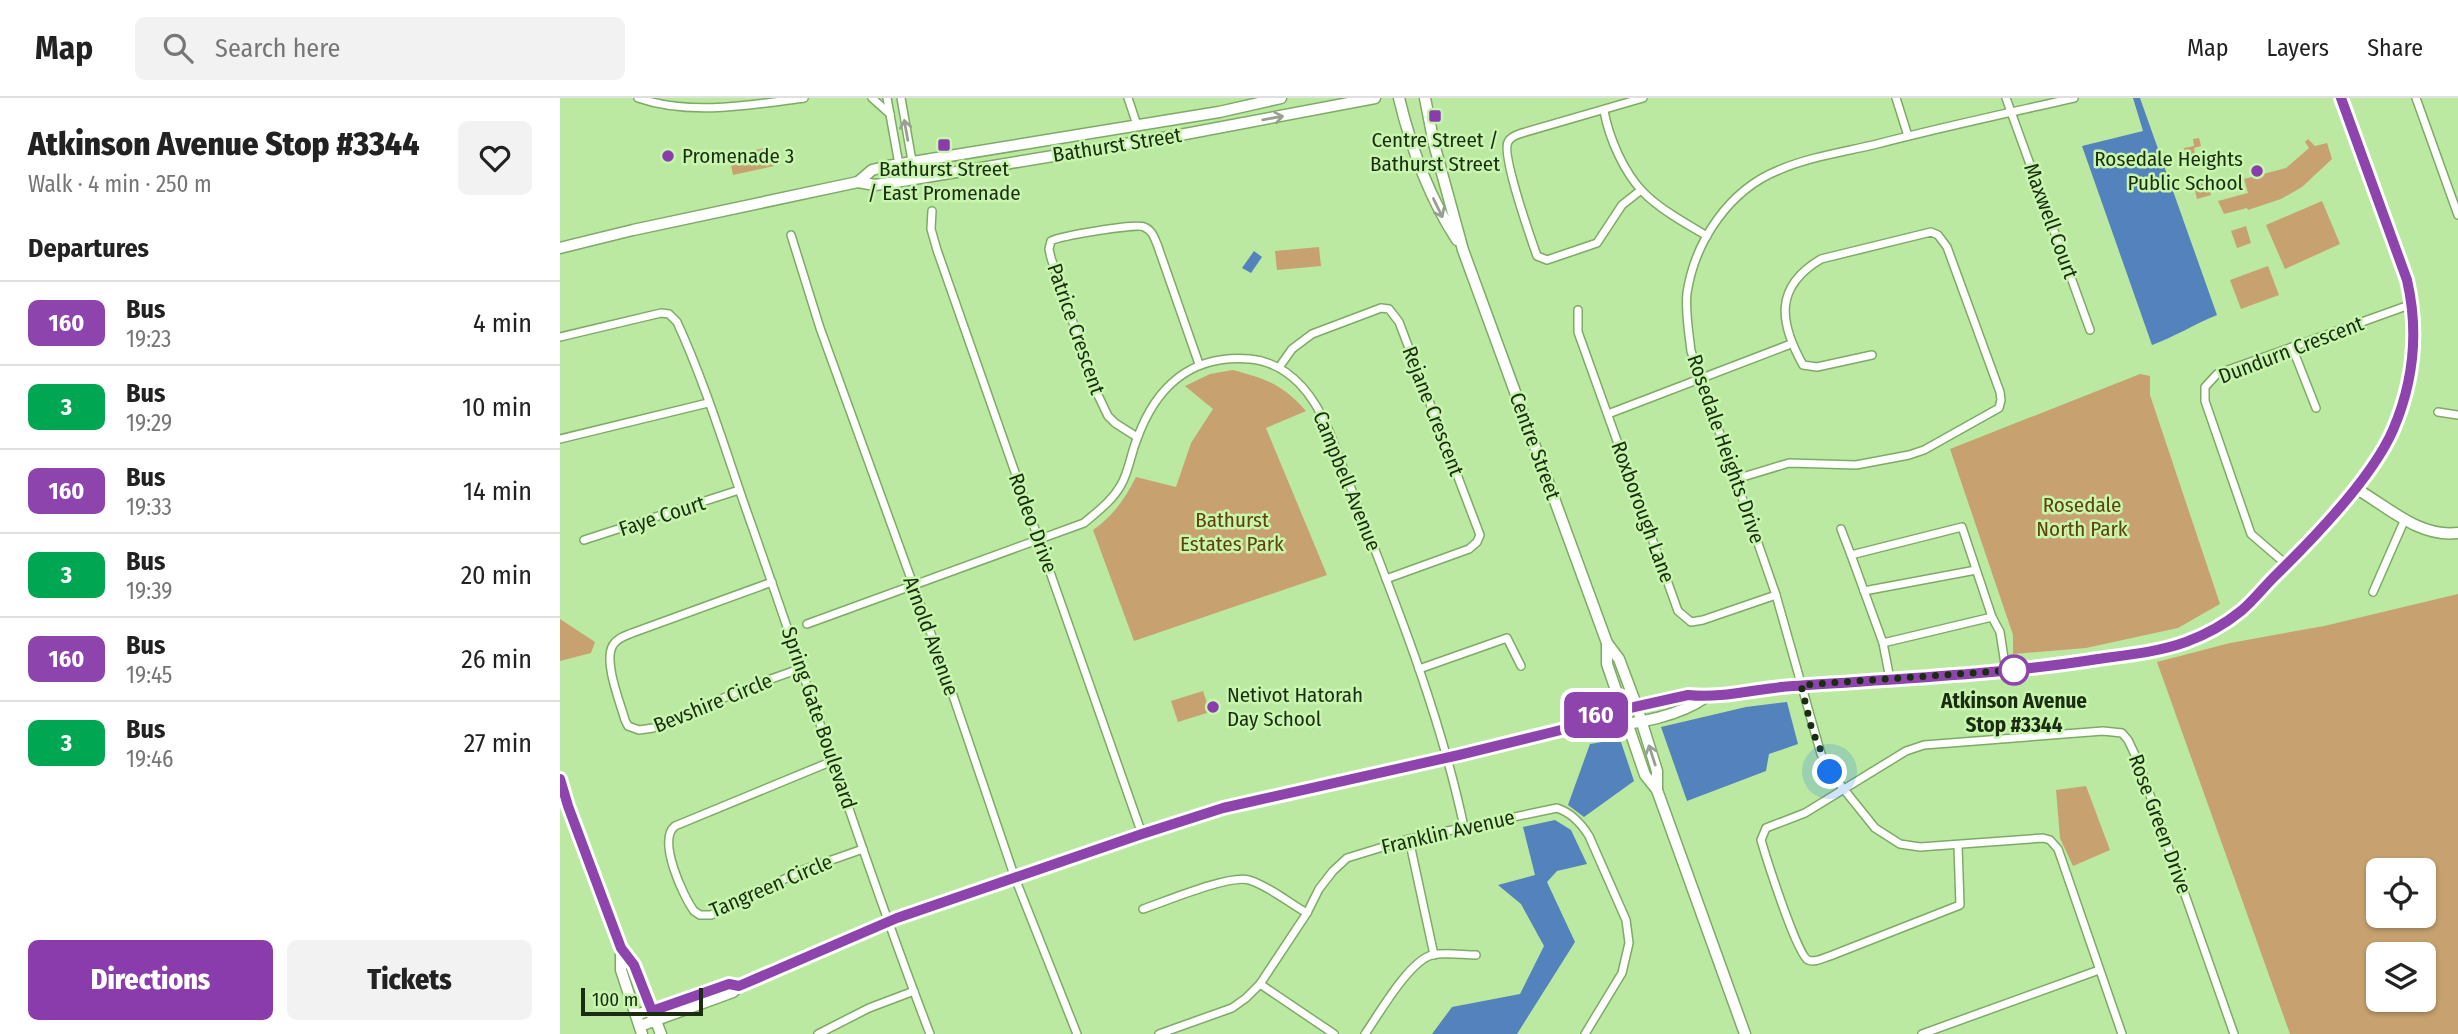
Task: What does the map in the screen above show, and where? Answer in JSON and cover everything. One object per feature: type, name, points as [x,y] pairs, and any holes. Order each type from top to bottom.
[{"type":"street","points":[[638,98],[694,108],[804,98]]},
{"type":"street","points":[[872,98],[891,114]]},
{"type":"street","points":[[887,98],[902,181]]},
{"type":"street","points":[[901,98],[915,178]]},
{"type":"street","points":[[1128,98],[1137,125]]},
{"type":"street","name":"Bathurst Street","points":[[858,182],[872,170],[900,164],[1219,111],[1281,98]]},
{"type":"street","name":"Bathurst Street","points":[[560,248],[858,182],[875,185],[902,181],[1180,135],[1375,98]]},
{"type":"street","name":"Centre Street","points":[[1399,98],[1415,153],[1439,213],[1463,250]]},
{"type":"street","name":"Centre Street","points":[[1425,98],[1434,144],[1463,250],[1607,643],[1619,659],[1637,707],[1657,771],[1657,790]]},
{"type":"street","points":[[1641,190],[1622,205],[1597,243],[1547,260],[1537,256],[1515,187],[1507,143],[1511,138],[1522,134],[1643,98]]},
{"type":"street","points":[[1896,98],[1908,136]]},
{"type":"street","name":"Maxwell Court","points":[[2006,98],[2090,330]]},
{"type":"street","name":"Rosedale Heights Drive","points":[[2074,98],[1908,136],[1777,171],[1751,185],[1728,205],[1696,254],[1687,296],[1691,351],[1776,595],[1821,754],[1830,772],[1875,828],[1900,844],[1920,847],[1958,846],[2043,838],[2050,840],[2058,849],[2099,970]]},
{"type":"street","points":[[1569,728],[1576,720],[1688,695],[1706,697],[1801,685],[2006,671],[2135,653],[2186,642],[2220,625],[2242,610],[2287,565],[2355,488],[2392,431],[2413,367],[2414,331],[2407,280],[2341,98]]},
{"type":"street","points":[[2416,98],[2458,215]]},
{"type":"street","points":[[1604,111],[1616,150],[1641,190],[1677,218],[1707,236]]},
{"type":"street","name":"Rodeo Drive","points":[[932,211],[930,229],[937,250],[1142,834]]},
{"type":"street","name":"Patrice Crescent","points":[[1137,437],[1108,416],[1097,393],[1051,258],[1051,241],[1061,237],[1141,225],[1147,228],[1157,244],[1199,364]]},
{"type":"street","points":[[1736,479],[1789,463],[1856,465],[1909,455],[1924,450],[1999,408],[2000,392],[1947,247],[1938,235],[1931,232],[1821,259],[1805,268],[1789,290],[1785,317],[1791,344],[1802,365],[1809,367],[1872,355]]},
{"type":"street","name":"Arnold Avenue","points":[[791,235],[820,328],[1015,878],[1077,1034]]},
{"type":"street","name":"Dundurn Crescent","points":[[2287,565],[2251,534],[2203,395],[2206,387],[2217,374],[2412,304]]},
{"type":"street","name":"Rejane Crescent","points":[[1280,366],[1292,349],[1311,334],[1381,308],[1389,309],[1399,322],[1480,535],[1469,549],[1386,579]]},
{"type":"street","name":"Roxborough Lane","points":[[1578,310],[1578,332],[1678,611],[1691,622],[1776,595]]},
{"type":"street","name":"Spring Gate Boulevard","points":[[560,337],[648,315],[669,314],[677,322],[772,582],[835,760],[863,849],[930,1034]]},
{"type":"street","points":[[1608,414],[1791,344]]},
{"type":"street","points":[[2292,347],[2316,408]]},
{"type":"street","points":[[807,624],[1084,523],[1110,501],[1123,483],[1137,437],[1154,402],[1184,373],[1199,364],[1228,357],[1258,360],[1280,366]]},
{"type":"street","name":"Campbell Avenue","points":[[1280,366],[1302,386],[1323,416],[1419,669],[1448,757],[1464,827]]},
{"type":"street","points":[[560,439],[708,403]]},
{"type":"street","points":[[2438,412],[2458,415]]},
{"type":"street","points":[[2355,488],[2425,530],[2444,535],[2458,533]]},
{"type":"street","name":"Faye Court","points":[[584,540],[739,490]]},
{"type":"street","points":[[2373,592],[2405,519]]},
{"type":"street","points":[[1851,555],[1962,527],[1992,617],[2000,632],[2006,671]]},
{"type":"street","points":[[1841,529],[1883,643],[1890,679]]},
{"type":"street","points":[[1864,591],[1976,570]]},
{"type":"street","name":"Bevshire Circle","points":[[772,582],[632,633],[614,644],[610,652],[611,673],[625,720],[628,726],[639,730],[653,727],[802,668]]},
{"type":"street","points":[[1883,643],[1992,617]]},
{"type":"street","points":[[1419,669],[1507,638],[1521,666]]},
{"type":"street","name":"Centre Street","points":[[1607,643],[1607,664],[1623,710],[1646,775],[1657,790],[1745,1034]]},
{"type":"street","points":[[621,948],[621,970],[641,1030],[656,1021],[733,992],[739,986],[889,922],[1142,834],[1233,806],[1569,728],[1578,731],[1642,721],[1690,709],[1706,697]]},
{"type":"street","name":"Rose Green Drive","points":[[1844,790],[1906,751],[1942,741],[2103,731],[2122,733],[2138,761],[2234,1034]]},
{"type":"street","name":"Tangreen Circle","points":[[835,760],[675,825],[668,835],[672,865],[694,911],[700,915],[711,915],[803,870],[863,849]]},
{"type":"street","points":[[560,779],[621,948],[634,965],[661,1034]]},
{"type":"street","points":[[1844,790],[1805,813],[1770,825],[1762,834],[1764,850],[1805,958],[1818,960],[1830,956],[1960,905],[1958,846]]},
{"type":"street","name":"Franklin Avenue","points":[[1159,1034],[1232,1008],[1260,984],[1307,913],[1319,889],[1333,870],[1347,858],[1409,839],[1557,808],[1580,822],[1589,836],[1626,920],[1629,943],[1622,973],[1585,1034]]},
{"type":"street","points":[[1409,839],[1433,955]]},
{"type":"street","points":[[1143,909],[1240,878],[1253,882],[1307,913]]},
{"type":"street","points":[[1365,1034],[1389,998],[1424,959],[1433,955],[1476,955]]},
{"type":"street","points":[[1922,1034],[2099,970],[2122,1034]]},
{"type":"street","points":[[636,1015],[729,984],[739,986]]},
{"type":"street","points":[[1260,984],[1334,1034]]},
{"type":"street","points":[[818,1034],[869,1008],[914,991]]},
{"type":"green space","points":[[2199,138],[2201,146],[2194,148],[2199,160],[2189,164],[2184,148],[2194,146],[2193,139]]},
{"type":"green space","points":[[2308,139],[2315,146],[2327,143],[2332,159],[2302,187],[2281,199],[2248,210],[2247,208],[2224,214],[2218,201],[2248,193],[2244,179],[2286,168],[2309,148],[2305,142]]},
{"type":"green space","points":[[770,147],[774,166],[733,175],[729,155]]},
{"type":"green space","points":[[2207,178],[2211,195],[2197,199],[2193,182]]},
{"type":"green space","points":[[2322,201],[2340,244],[2285,269],[2266,225]]},
{"type":"green space","points":[[2246,226],[2251,243],[2237,248],[2231,231]]},
{"type":"green space","points":[[1319,247],[1321,266],[1277,270],[1275,251]]},
{"type":"green space","points":[[2268,266],[2279,295],[2241,309],[2230,280]]},
{"type":"green space","name":"Bathurst Estates Park","points":[[1233,370],[1273,384],[1289,394],[1306,411],[1266,428],[1327,575],[1134,641],[1093,530],[1118,506],[1136,477],[1176,487],[1191,443],[1213,409],[1185,386],[1210,374]]},
{"type":"green space","name":"Rosedale North Park","points":[[2140,374],[2150,376],[2150,395],[2220,604],[2178,628],[2086,648],[2013,654],[2013,635],[1950,449]]},
{"type":"green space","points":[[2458,594],[2458,1034],[2290,1034],[2157,662],[2230,643],[2324,626]]},
{"type":"green space","points":[[560,619],[595,642],[591,653],[560,661]]},
{"type":"green space","points":[[1203,691],[1210,712],[1178,722],[1171,701]]},
{"type":"green space","points":[[2086,786],[2110,850],[2073,866],[2060,838],[2056,790]]},
{"type":"water","points":[[2133,98],[2140,98],[2217,315],[2152,345],[2082,146],[2143,131]]},
{"type":"water","points":[[1254,251],[1262,257],[1251,273],[1242,268]]},
{"type":"water","points":[[1787,702],[1798,744],[1769,754],[1766,771],[1687,801],[1661,727],[1746,707]]},
{"type":"water","points":[[1620,739],[1634,781],[1584,817],[1568,805],[1590,744]]},
{"type":"water","points":[[1555,820],[1571,830],[1587,864],[1557,871],[1547,882],[1575,942],[1517,1034],[1432,1034],[1452,1007],[1520,994],[1544,946],[1521,904],[1498,885],[1535,875],[1523,827]]},
{"type":"bus line","name":"160","points":[[560,779],[621,948],[634,965],[652,1011],[729,984],[739,986],[897,918],[1181,821],[1233,806],[1569,728],[1576,720],[1688,695],[1706,697],[1790,686],[2047,667],[2186,642],[2220,625],[2242,610],[2287,565],[2355,488],[2376,459],[2392,431],[2404,399],[2413,367],[2414,331],[2407,280],[2341,98]]},
{"type":"place","name":"Centre Street / Bathurst Street","points":[[1435,116]]},
{"type":"place","name":"Bathurst Street / East Promenade","points":[[944,145]]},
{"type":"place","name":"Promenade 3","points":[[668,156]]},
{"type":"place","name":"Rosedale Heights Public School","points":[[2257,171]]},
{"type":"place","name":"Atkinson Avenue Stop #3344","points":[[2014,670]]},
{"type":"place","name":"Netivot Hatorah Day School","points":[[1213,707]]},
{"type":"route","points":[[1830,772],[1812,730],[1801,685],[2014,670]]}]
